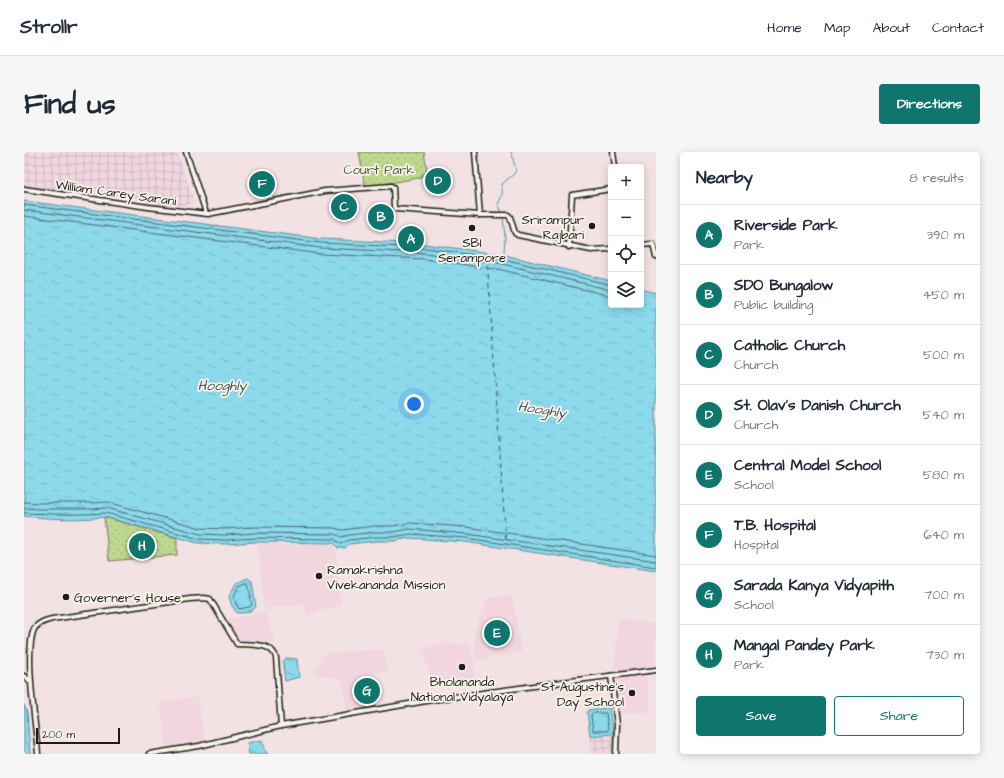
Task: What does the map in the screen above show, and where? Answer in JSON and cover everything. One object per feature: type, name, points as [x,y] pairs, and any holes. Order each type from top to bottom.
[{"type":"street","points":[[186,152],[206,213]]},
{"type":"street","points":[[476,152],[480,215],[508,215],[517,235],[569,247],[594,250],[608,249]]},
{"type":"street","points":[[613,152],[615,164]]},
{"type":"street","name":"William Carey Sarani","points":[[24,189],[148,207],[211,214],[325,191],[392,186],[395,209],[480,215]]},
{"type":"street","points":[[569,247],[572,195],[608,189]]},
{"type":"street","points":[[644,245],[653,244],[656,257]]},
{"type":"street","points":[[38,754],[28,665],[28,652],[31,635],[36,626],[45,620],[178,600],[208,598],[213,603],[237,644],[268,647],[275,653],[281,726]]},
{"type":"street","points":[[24,671],[28,665]]},
{"type":"street","points":[[149,754],[199,746],[281,726],[432,700],[656,670]]},
{"type":"street","points":[[24,676],[29,680]]},
{"type":"street","points":[[611,676],[617,724],[616,754]]},
{"type":"shaded area","points":[[24,152],[177,152],[195,203],[159,209],[133,197],[24,187]]},
{"type":"shaded area","points":[[258,544],[333,544],[336,549],[341,606],[318,610],[308,616],[305,611],[304,604],[264,609]]},
{"type":"shaded area","points":[[512,596],[522,652],[476,661],[474,638],[475,628],[488,598]]},
{"type":"shaded area","points":[[265,611],[276,644],[237,642],[225,622],[230,619]]},
{"type":"shaded area","points":[[619,618],[656,624],[656,669],[613,675]]},
{"type":"shaded area","points":[[447,642],[448,645],[471,644],[476,677],[433,684],[422,651],[433,645]]},
{"type":"shaded area","points":[[384,649],[388,671],[373,674],[375,709],[347,713],[341,679],[314,674],[323,654]]},
{"type":"shaded area","name":"St Augustine's Day School","points":[[646,674],[651,712],[618,714],[614,679]]},
{"type":"shaded area","points":[[197,697],[205,743],[167,749],[160,702]]},
{"type":"shaded area","points":[[615,735],[615,754],[591,754],[589,737]]},
{"type":"green space","name":"Court Park","points":[[359,152],[424,152],[427,171],[419,178],[365,187]]},
{"type":"green space","points":[[104,517],[177,538],[177,555],[109,561]]},
{"type":"water","name":"Hooghly","points":[[24,201],[322,239],[425,244],[505,255],[608,280],[608,308],[644,308],[644,290],[656,293],[656,571],[465,542],[410,538],[394,541],[349,544],[345,548],[338,548],[334,543],[198,543],[105,517],[64,519],[24,516]]},
{"type":"water","points":[[248,578],[252,581],[256,607],[247,612],[237,613],[232,606],[229,597],[236,583]]},
{"type":"water","points":[[286,658],[297,659],[299,677],[285,681],[283,662]]},
{"type":"water","points":[[24,705],[27,712],[30,754],[24,754]]},
{"type":"water","points":[[609,708],[613,732],[612,734],[590,736],[588,710]]},
{"type":"water","points":[[262,740],[267,754],[249,754],[247,743]]},
{"type":"waterway","points":[[502,213],[498,204],[502,196],[502,184],[514,174],[516,170],[511,152]]},
{"type":"waterway","points":[[503,217],[505,238],[504,252]]},
{"type":"ferry route","points":[[487,256],[506,544]]},
{"type":"place","name":"St. Olav's Danish Church","points":[[438,181]]},
{"type":"place","name":"T.B. Hospital","points":[[262,184]]},
{"type":"place","name":"Catholic Church","points":[[344,207]]},
{"type":"place","name":"SDO Bungalow","points":[[381,217]]},
{"type":"place","name":"Srirampur Rajbari","points":[[592,226]]},
{"type":"place","name":"SBI Serampore","points":[[472,228]]},
{"type":"place","name":"Riverside Park","points":[[411,239]]},
{"type":"place","name":"Mangal Pandey Park","points":[[142,546]]},
{"type":"place","name":"Ramakrishna Vivekananda Mission","points":[[319,576]]},
{"type":"place","name":"Governer's House","points":[[66,597]]},
{"type":"place","name":"Central Model School","points":[[497,633]]},
{"type":"place","name":"Bholananda National Vidyalaya","points":[[462,667]]},
{"type":"place","name":"Sarada Kanya Vidyapith","points":[[367,691]]},
{"type":"place","name":"St Augustine's Day School","points":[[632,693]]}]
